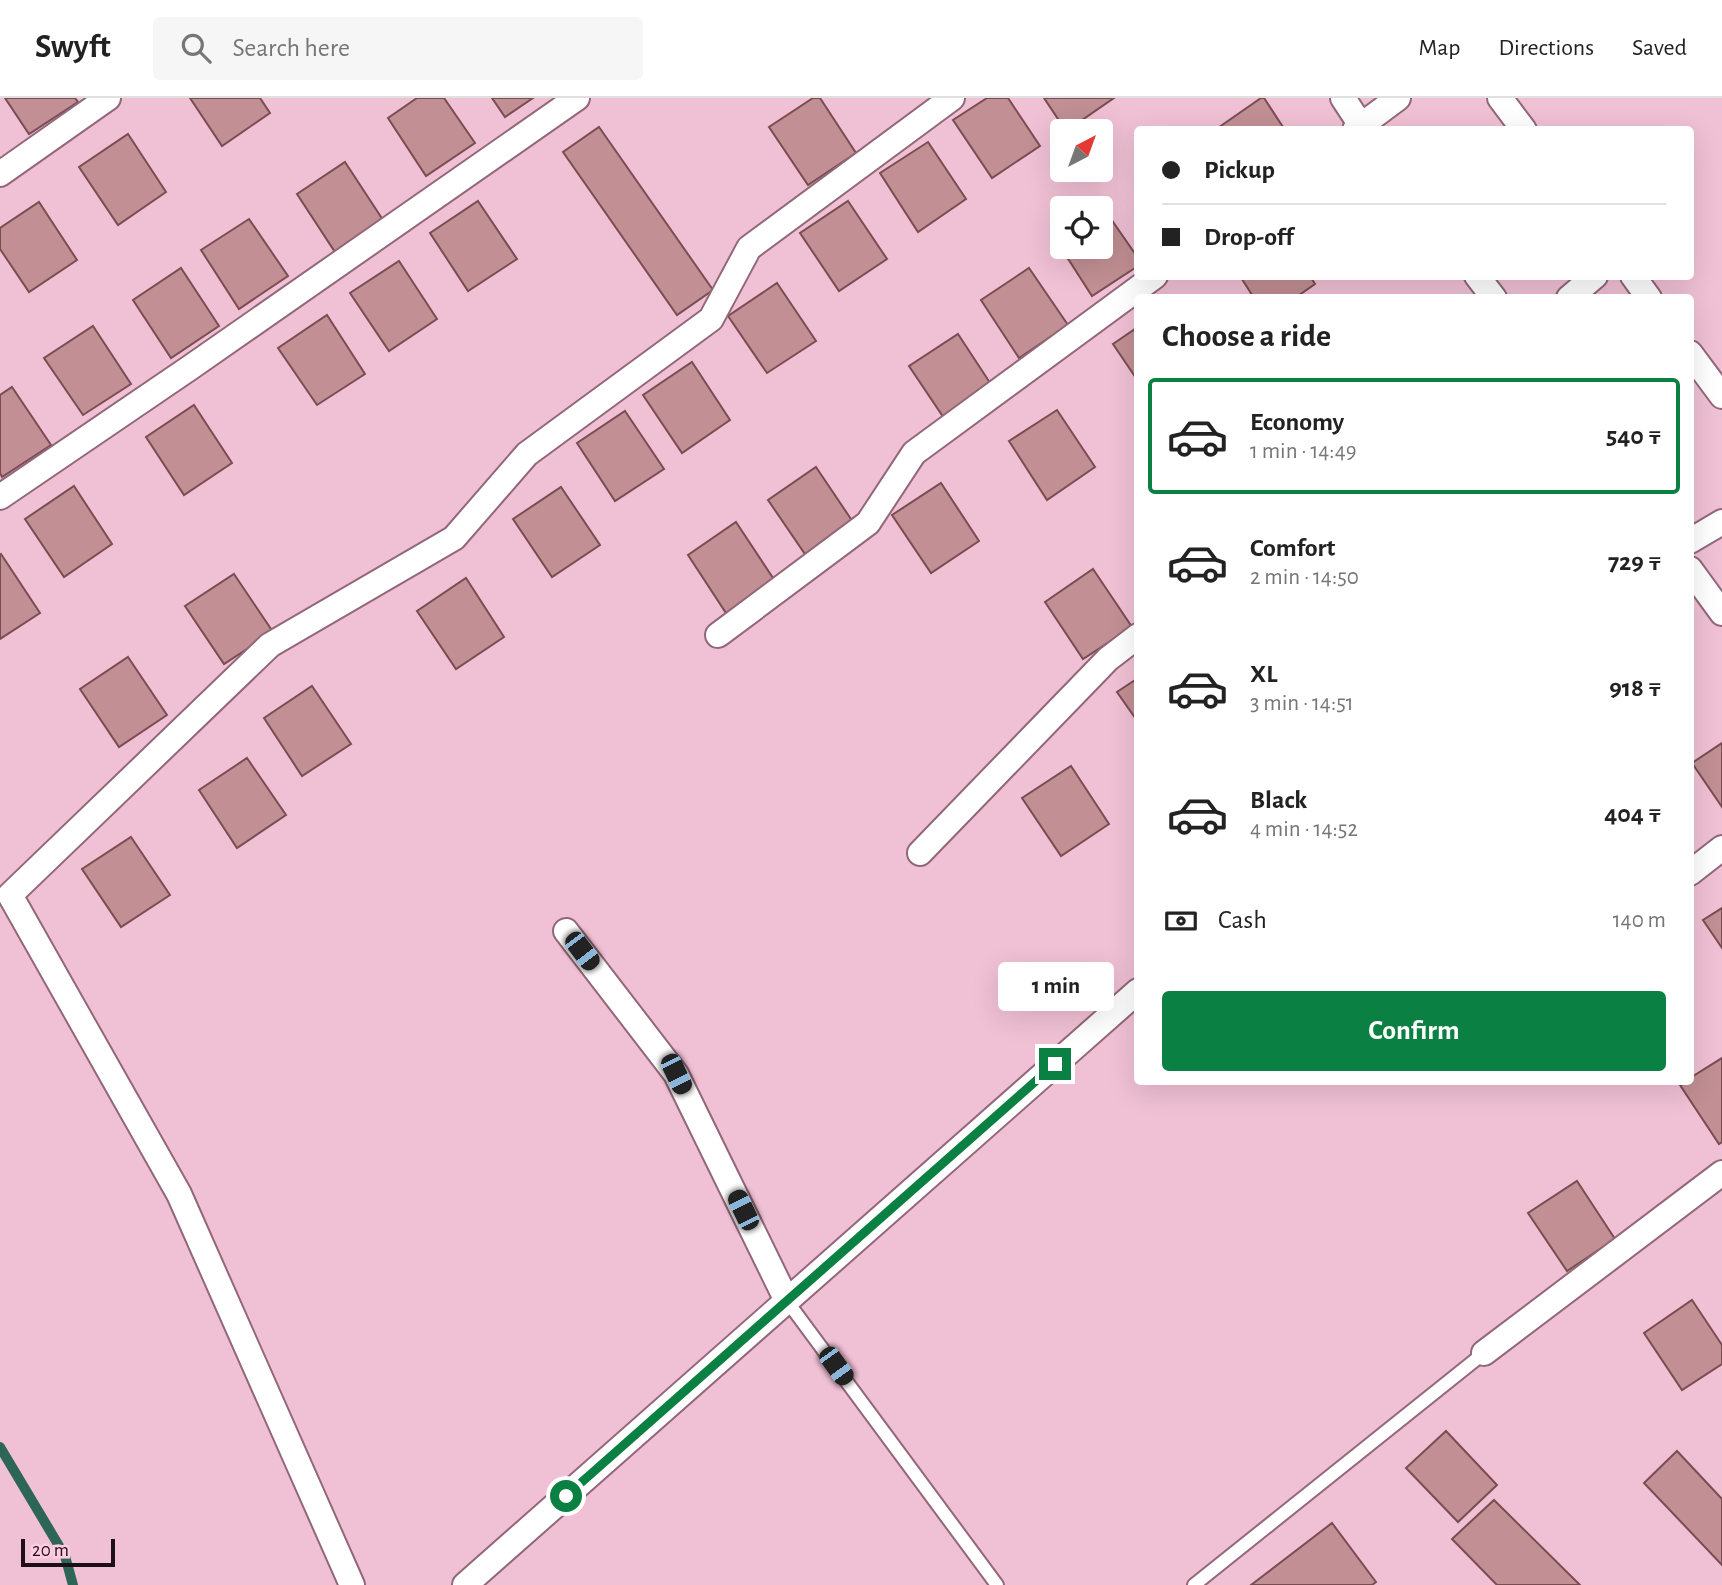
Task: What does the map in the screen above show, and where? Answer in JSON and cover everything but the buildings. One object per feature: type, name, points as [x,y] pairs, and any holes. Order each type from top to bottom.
[{"type":"street","points":[[0,174],[108,98]]},
{"type":"street","points":[[0,497],[191,368],[577,98]]},
{"type":"street","points":[[352,1585],[179,1194],[10,895],[270,645],[454,538],[527,454],[711,319],[749,248],[952,98]]},
{"type":"street","points":[[1343,98],[1359,126]]},
{"type":"street","points":[[1363,126],[1398,98]]},
{"type":"street","points":[[1500,98],[1521,126]]},
{"type":"street","points":[[718,635],[868,523],[914,453],[1150,280]]},
{"type":"street","points":[[1574,294],[1590,280]]},
{"type":"street","points":[[1694,358],[1722,396]]},
{"type":"street","points":[[1694,539],[1722,522]]},
{"type":"street","points":[[1694,574],[1722,613]]},
{"type":"street","points":[[920,853],[1108,659],[1134,639]]},
{"type":"street","points":[[1694,870],[1722,848]]},
{"type":"street","points":[[566,931],[676,1074],[787,1301]]},
{"type":"street","points":[[465,1585],[1134,995]]},
{"type":"street","points":[[1484,1353],[1722,1173]]},
{"type":"lane","points":[[787,1301],[997,1585]]},
{"type":"lane","points":[[1194,1585],[1484,1353]]},
{"type":"waterway","points":[[0,1447],[65,1556],[73,1585]]},
{"type":"route","points":[[566,1496],[1055,1064]]}]
